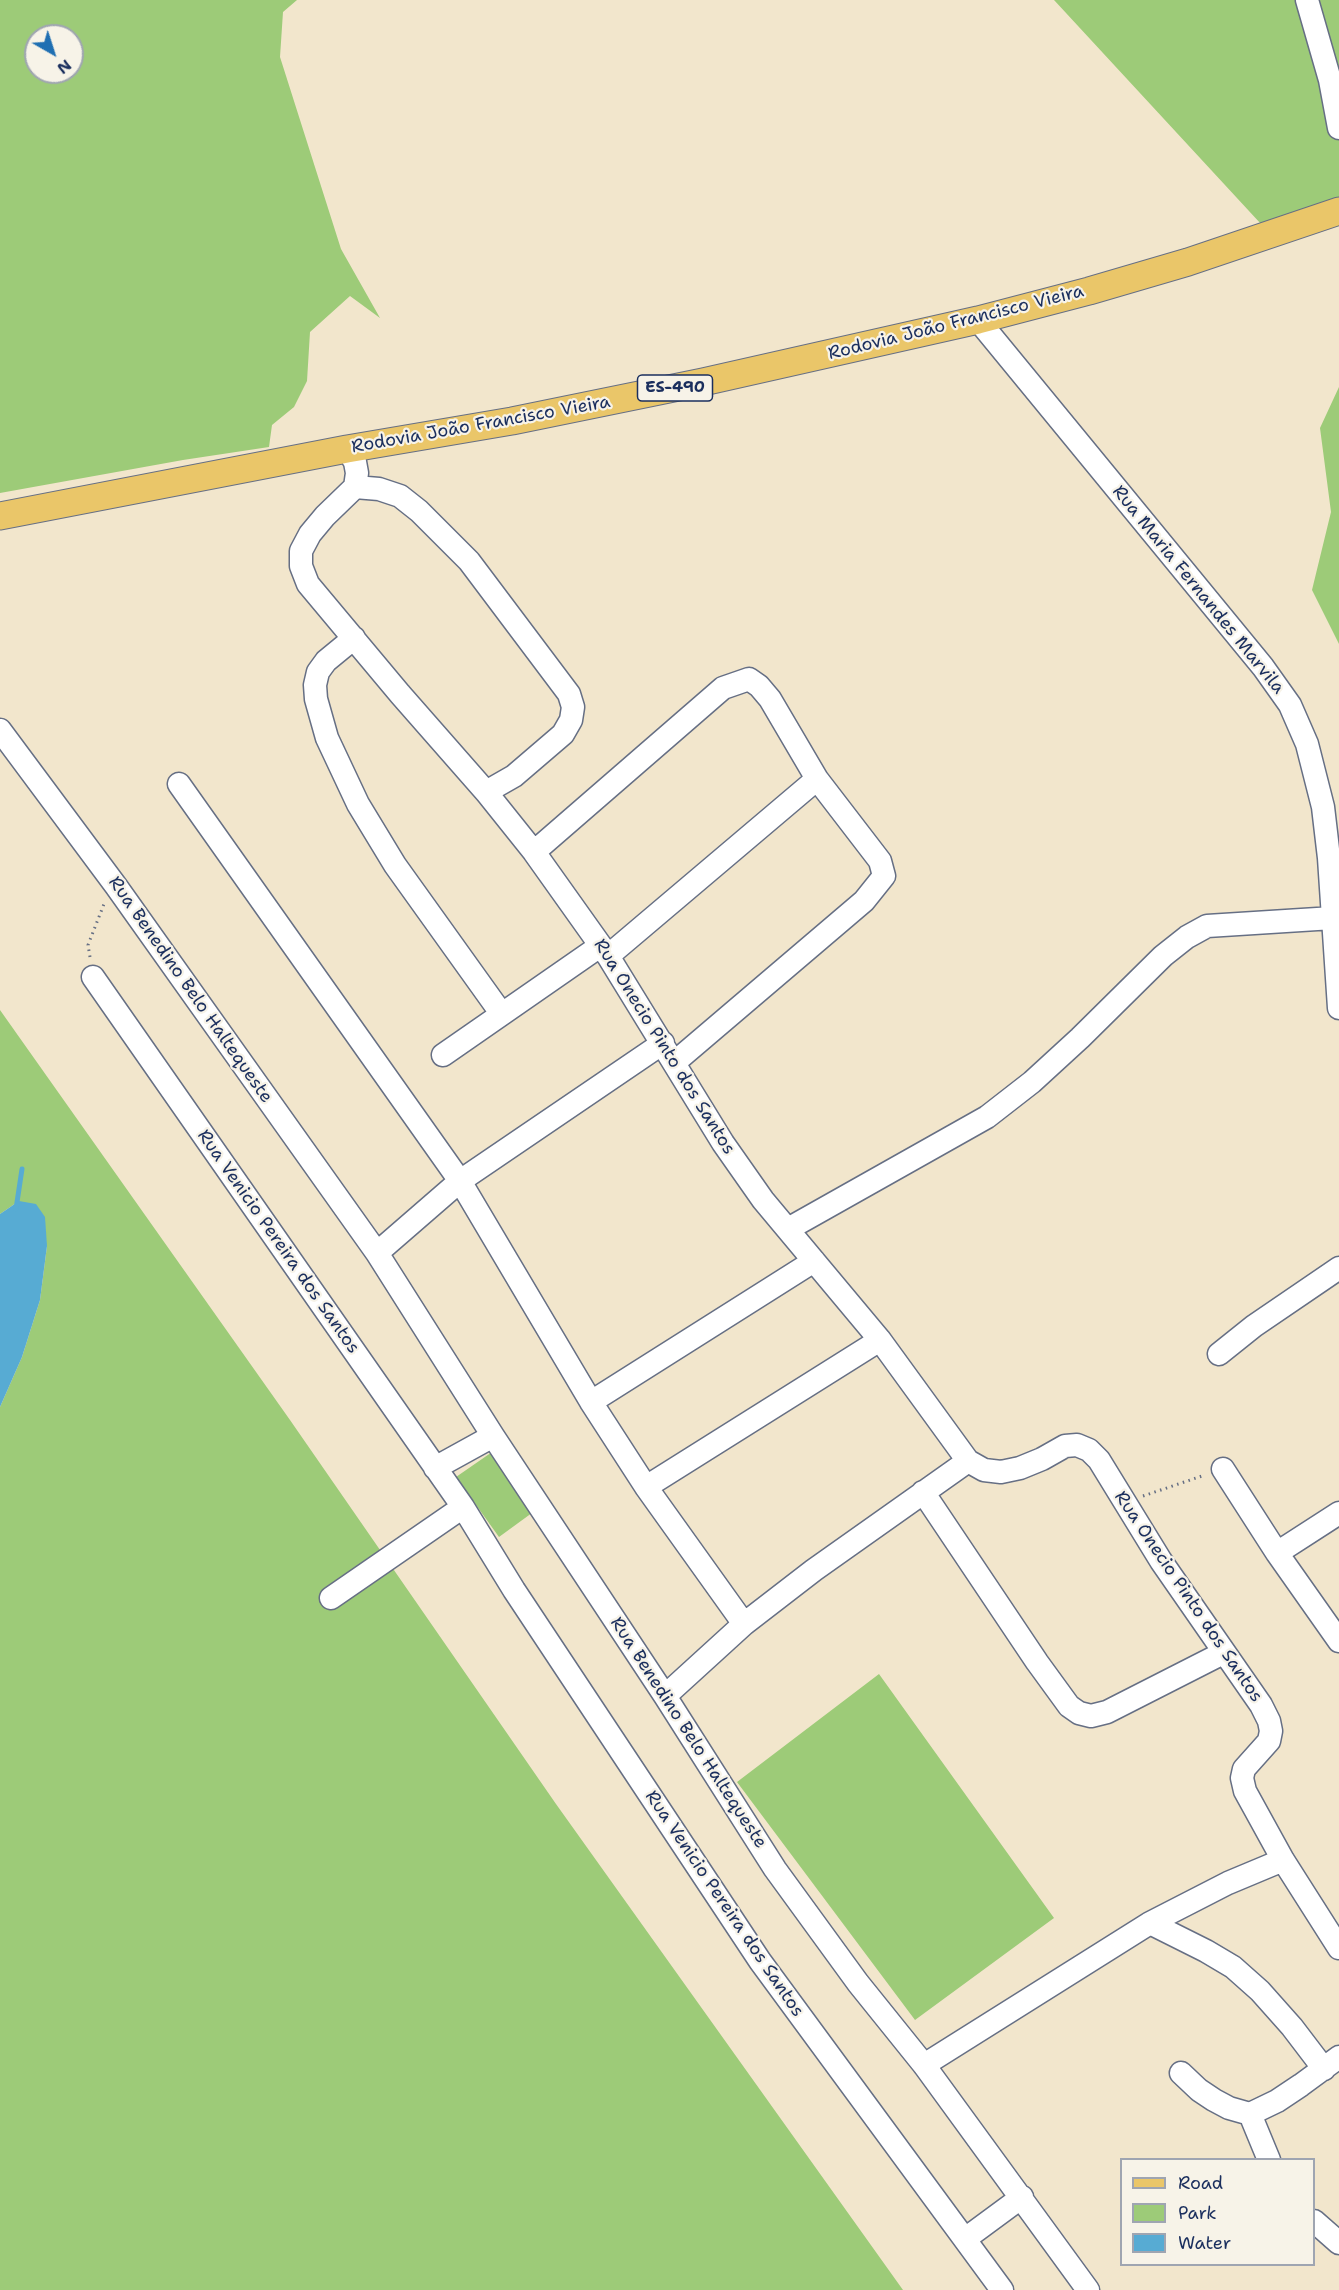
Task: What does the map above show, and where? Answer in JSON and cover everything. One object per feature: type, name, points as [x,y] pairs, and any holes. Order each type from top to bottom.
[{"type":"main road","name":"Rodovia João Francisco Vieira","points":[[0,516],[347,449],[512,421],[692,384],[978,320],[1177,265],[1339,212]]},
{"type":"street","points":[[1306,0],[1330,80],[1339,128]]},
{"type":"street","name":"Rua Maria Fernandes Marvila","points":[[978,320],[1263,667],[1290,705],[1307,744],[1323,807],[1329,858],[1339,1008]]},
{"type":"street","points":[[347,449],[355,462],[357,473],[354,487],[379,489],[400,496],[419,511],[469,561],[569,694],[573,707],[571,720],[563,734],[514,776],[486,792]]},
{"type":"street","name":"Rua Onecio Pinto dos Santos","points":[[354,487],[325,516],[310,534],[301,550],[300,566],[308,584],[486,792],[534,852],[604,951],[723,1143],[763,1200],[880,1340],[968,1461],[984,1470],[1001,1472],[1020,1468],[1065,1446],[1077,1445],[1089,1450],[1099,1460],[1223,1653],[1261,1705],[1269,1721],[1271,1731],[1269,1741],[1244,1769],[1242,1778],[1253,1806],[1283,1860],[1339,1948]]},
{"type":"street","points":[[354,638],[326,661],[317,679],[316,699],[327,738],[358,804],[395,865],[501,1014]]},
{"type":"street","points":[[377,1253],[459,1180],[669,1053],[864,901],[884,876],[880,861],[817,779],[770,699],[759,686],[748,679],[737,681],[723,688],[534,852]]},
{"type":"street","name":"Rua Benedino Belo Haltequeste","points":[[0,730],[116,886],[377,1253],[493,1436],[776,1869],[865,1991],[924,2065],[1089,2290]]},
{"type":"street","points":[[443,1055],[501,1014],[604,951],[817,779]]},
{"type":"street","points":[[180,784],[459,1180],[591,1402],[646,1486],[744,1623]]},
{"type":"street","points":[[788,1229],[987,1117],[1032,1082],[1163,956],[1207,926],[1333,918]]},
{"type":"street","name":"Rua Venicio Pereira dos Santos","points":[[93,977],[463,1507],[514,1590],[760,1962],[1002,2290]]},
{"type":"street","points":[[591,1402],[814,1261]]},
{"type":"street","points":[[1219,1354],[1254,1326],[1339,1268]]},
{"type":"street","points":[[646,1486],[880,1340]]},
{"type":"street","points":[[435,1468],[493,1436]]},
{"type":"street","points":[[665,1696],[744,1623],[814,1570],[968,1461]]},
{"type":"street","points":[[1223,1468],[1277,1553],[1339,1641]]},
{"type":"street","points":[[923,1492],[1043,1670],[1069,1706],[1079,1713],[1090,1716],[1107,1712],[1223,1653]]},
{"type":"street","points":[[331,1598],[463,1507]]},
{"type":"street","points":[[1277,1553],[1339,1513]]},
{"type":"street","points":[[924,2065],[1150,1923],[1228,1883],[1283,1860]]},
{"type":"street","points":[[1150,1923],[1233,1967],[1331,2063],[1277,2101],[1250,2114],[1229,2108],[1214,2100],[1181,2073]]},
{"type":"street","points":[[1250,2114],[1268,2158]]},
{"type":"street","points":[[965,2239],[1022,2197]]},
{"type":"street","points":[[1315,2222],[1339,2243]]},
{"type":"path","points":[[93,977],[88,945],[100,910],[116,886]]},
{"type":"path","points":[[1124,1502],[1223,1468]]},
{"type":"green space","points":[[0,0],[297,0],[283,12],[280,57],[341,249],[380,318],[350,296],[310,332],[307,381],[294,407],[272,425],[269,447],[0,493]]},
{"type":"green space","points":[[1054,0],[1339,0],[1339,199],[1261,224]]},
{"type":"green space","points":[[1339,387],[1339,644],[1312,590],[1331,512],[1320,428]]},
{"type":"green space","points":[[0,1010],[290,1420],[556,1804],[903,2290],[0,2290],[0,1407],[22,1357],[40,1300],[47,1246],[19,1201],[0,1214]]},
{"type":"green space","points":[[495,1450],[536,1510],[499,1537],[456,1477]]},
{"type":"green space","points":[[879,1674],[1054,1918],[915,2020],[737,1782]]},
{"type":"water","points":[[19,1201],[36,1204],[45,1217],[47,1246],[40,1300],[22,1357],[0,1407],[0,1214]]},
{"type":"waterway","points":[[16,1209],[22,1169]]}]
